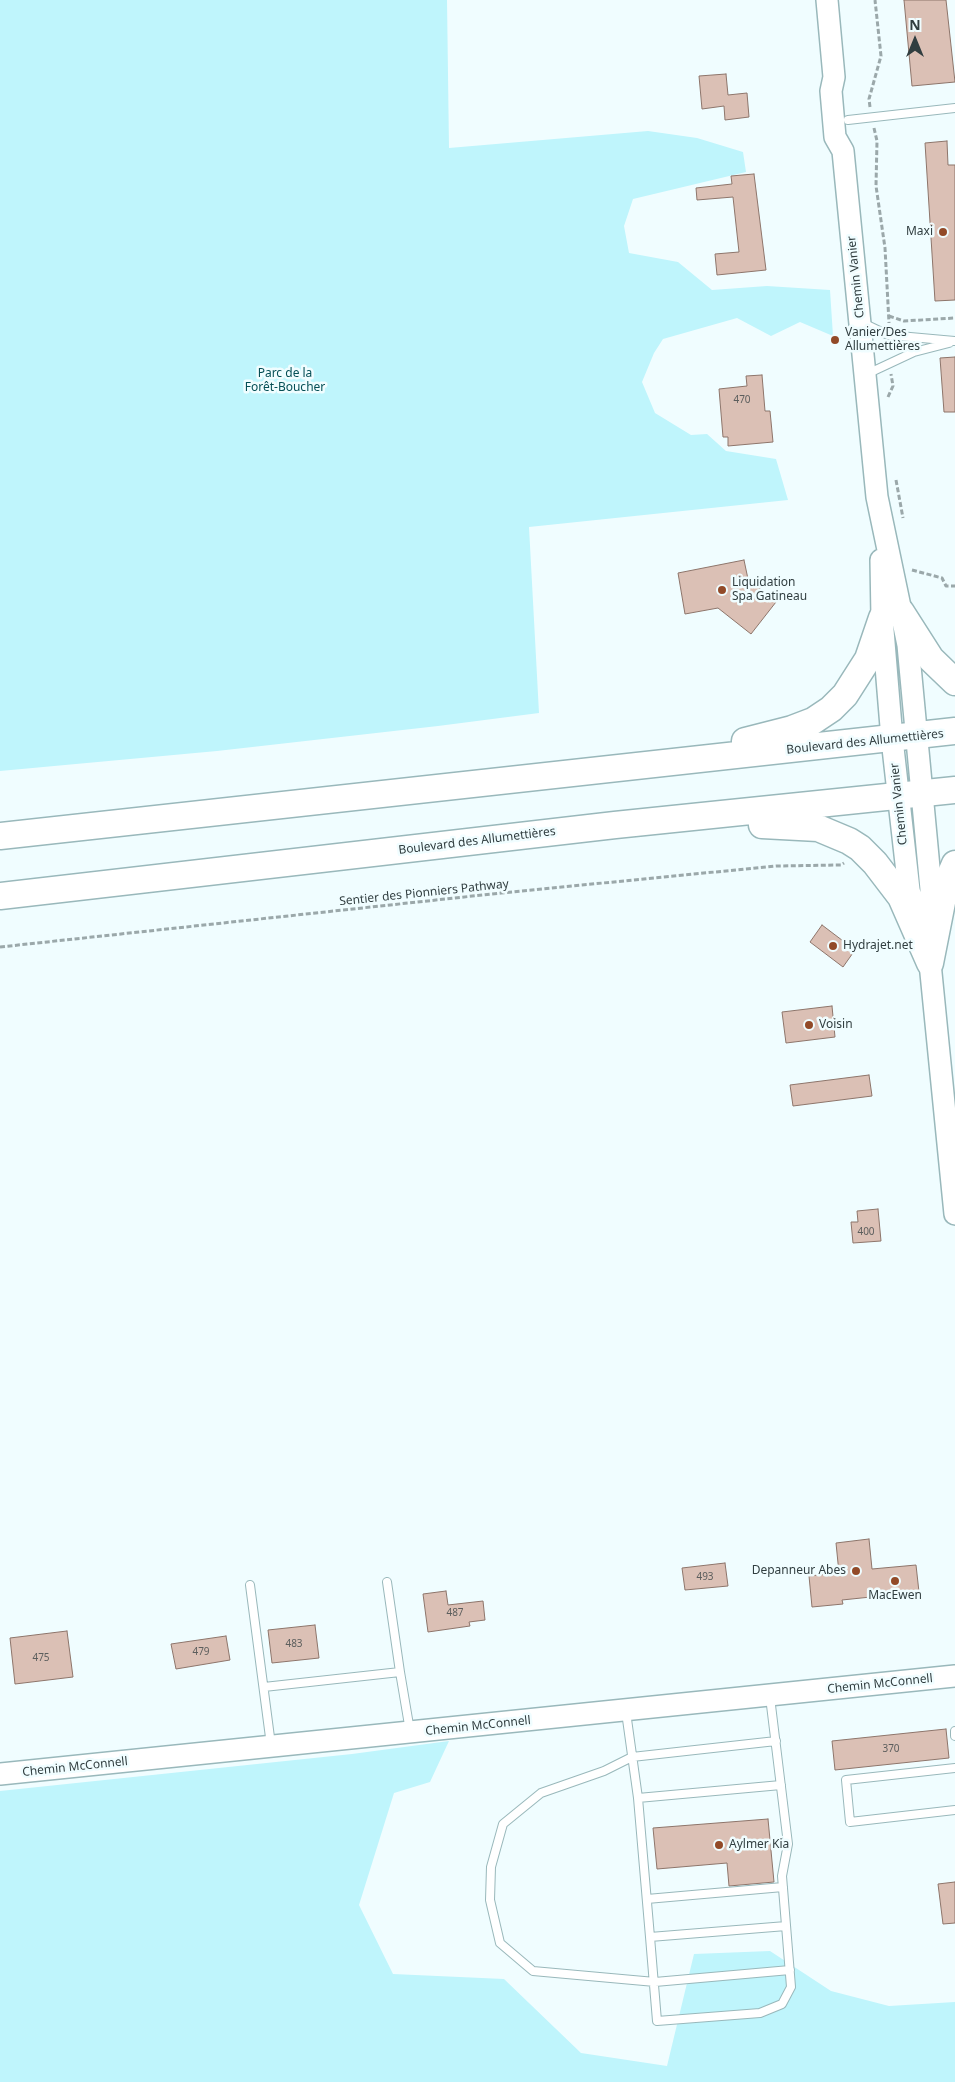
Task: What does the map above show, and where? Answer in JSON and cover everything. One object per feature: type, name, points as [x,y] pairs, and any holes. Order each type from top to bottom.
[{"type":"highway","points":[[616,769],[763,737],[813,721],[831,709],[857,678],[892,615],[931,659],[955,682]]},
{"type":"highway","name":"Boulevard des Allumettières","points":[[0,836],[955,731]]},
{"type":"highway","name":"Boulevard des Allumettières","points":[[0,896],[615,825],[955,790]]},
{"type":"highway","points":[[615,825],[789,825],[818,828],[834,834],[860,848],[887,876],[901,897],[930,963]]},
{"type":"highway","points":[[930,963],[945,887],[955,864]]},
{"type":"main road","name":"Chemin Vanier","points":[[828,0],[834,77],[831,91],[835,137],[843,151],[865,375],[892,615],[908,645],[904,738],[911,796],[931,889],[930,963],[955,1214]]},
{"type":"main road","name":"Chemin Vanier","points":[[834,77],[845,89],[848,136],[843,151]]},
{"type":"main road","name":"Chemin McConnell","points":[[0,1774],[955,1676]]},
{"type":"lane","points":[[848,120],[955,108]]},
{"type":"lane","points":[[861,322],[888,335],[955,341]]},
{"type":"lane","points":[[865,375],[914,352],[955,341]]},
{"type":"lane","points":[[387,1582],[410,1733]]},
{"type":"lane","points":[[250,1585],[271,1747]]},
{"type":"lane","points":[[264,1688],[400,1672]]},
{"type":"lane","points":[[626,1710],[638,1798],[657,2020],[760,2013],[782,2004],[791,1986],[782,1876],[788,1844],[770,1695]]},
{"type":"lane","points":[[954,1731],[955,1736]]},
{"type":"lane","points":[[776,1741],[632,1757],[604,1771],[541,1793],[503,1824],[490,1867],[490,1900],[500,1942],[533,1971],[655,1982],[790,1970]]},
{"type":"lane","points":[[955,1768],[846,1780],[850,1822],[955,1810]]},
{"type":"lane","points":[[638,1798],[781,1785]]},
{"type":"lane","points":[[647,1899],[783,1887]]},
{"type":"lane","points":[[650,1937],[786,1926]]},
{"type":"path","points":[[875,0],[881,56],[869,99],[877,141],[876,186],[884,248],[889,316],[888,335]]},
{"type":"path","points":[[889,316],[904,321],[955,318]]},
{"type":"path","points":[[887,402],[893,386],[890,364]]},
{"type":"path","points":[[896,475],[904,522]]},
{"type":"path","points":[[910,561],[914,580]]},
{"type":"path","points":[[912,570],[942,578],[946,586],[955,586]]},
{"type":"path","name":"Sentier des Pionniers Pathway","points":[[0,946],[739,869],[776,866],[841,865],[848,860]]},
{"type":"green space","name":"Parc de la Forêt-Boucher","points":[[0,0],[447,0],[449,148],[648,131],[697,138],[743,152],[746,172],[633,199],[624,226],[629,253],[678,262],[712,290],[767,286],[830,290],[833,336],[800,322],[771,336],[737,318],[663,339],[654,353],[642,382],[655,413],[691,435],[707,434],[726,451],[776,459],[788,500],[529,527],[539,713],[217,751],[0,771]]},
{"type":"green space","points":[[449,1741],[430,1782],[394,1793],[359,1905],[393,1974],[504,1979],[581,2053],[667,2066],[694,1954],[770,1951],[831,1991],[889,2006],[955,2002],[955,2082],[0,2082],[0,1791],[352,1754]]},
{"type":"building","points":[[904,0],[946,0],[955,82],[912,86]]},
{"type":"building","points":[[726,74],[728,95],[747,93],[749,117],[725,120],[724,106],[702,109],[699,76]]},
{"type":"building","name":"Maxi","points":[[947,141],[948,165],[955,165],[955,300],[935,301],[925,143]]},
{"type":"building","points":[[754,174],[766,270],[717,275],[715,254],[739,252],[733,197],[697,200],[696,188],[732,184],[731,176]]},
{"type":"building","points":[[955,357],[955,412],[944,412],[940,358]]},
{"type":"building","points":[[762,375],[765,411],[770,411],[773,442],[728,446],[728,437],[723,437],[719,389],[747,386],[746,376]]},
{"type":"building","name":"Liquidation Spa Gatineau","points":[[744,560],[748,579],[776,602],[751,634],[718,608],[685,614],[678,573]]},
{"type":"building","name":"Hydrajet.net","points":[[822,925],[855,950],[843,967],[810,942]]},
{"type":"building","name":"Voisin","points":[[832,1006],[835,1037],[786,1043],[782,1012]]},
{"type":"building","points":[[869,1075],[872,1096],[793,1106],[790,1085]]},
{"type":"building","points":[[878,1209],[881,1241],[853,1243],[851,1222],[858,1222],[857,1211]]},
{"type":"building","name":"Depanneur Abes","points":[[869,1539],[872,1569],[916,1565],[919,1592],[842,1600],[843,1604],[812,1607],[809,1576],[839,1573],[836,1543]]},
{"type":"building","points":[[725,1563],[728,1586],[685,1590],[682,1568]]},
{"type":"building","points":[[446,1591],[448,1605],[483,1601],[485,1620],[469,1622],[470,1626],[428,1632],[423,1594]]},
{"type":"building","points":[[315,1625],[319,1658],[272,1663],[268,1630]]},
{"type":"building","points":[[67,1631],[73,1677],[15,1684],[10,1638]]},
{"type":"building","points":[[226,1636],[230,1660],[176,1669],[171,1644]]},
{"type":"building","points":[[946,1729],[949,1758],[835,1770],[832,1741]]},
{"type":"building","points":[[768,1819],[774,1882],[729,1886],[727,1863],[657,1869],[653,1828]]},
{"type":"building","points":[[955,1882],[955,1923],[943,1924],[938,1884]]},
{"type":"place","name":"Maxi","points":[[943,232]]},
{"type":"place","name":"Vanier/Des Allumettières","points":[[835,340]]},
{"type":"place","name":"Liquidation Spa Gatineau","points":[[722,590]]},
{"type":"place","name":"Hydrajet.net","points":[[833,946]]},
{"type":"place","name":"Voisin","points":[[809,1025]]},
{"type":"place","name":"Depanneur Abes","points":[[856,1571]]},
{"type":"place","name":"MacEwen","points":[[895,1581]]},
{"type":"place","name":"Aylmer Kia","points":[[719,1845]]}]
